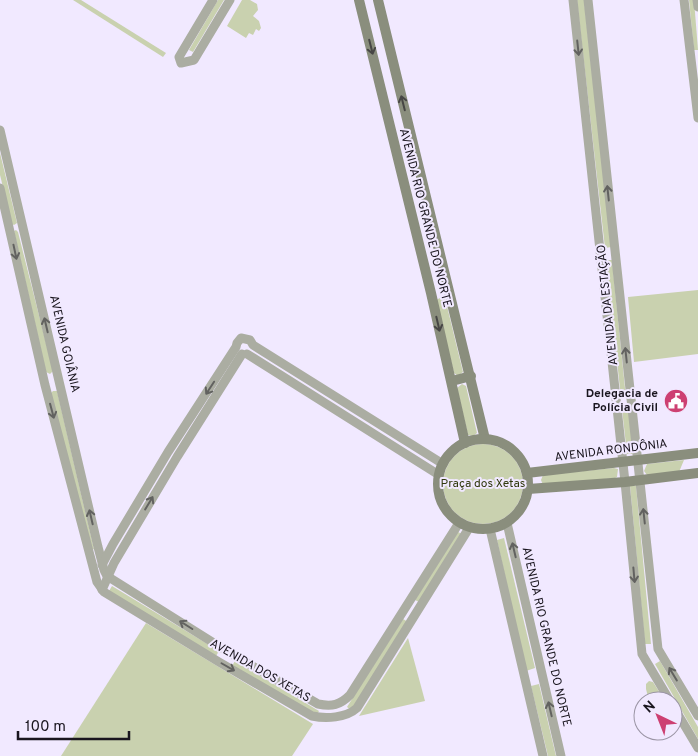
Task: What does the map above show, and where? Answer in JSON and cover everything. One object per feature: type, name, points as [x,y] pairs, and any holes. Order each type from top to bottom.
[{"type":"main road","name":"AVENIDA RIO GRANDE DO NORTE","points":[[359,0],[452,381],[465,442]]},
{"type":"main road","name":"AVENIDA RIO GRANDE DO NORTE","points":[[378,0],[485,439]]},
{"type":"main road","points":[[452,381],[471,376]]},
{"type":"main road","points":[[485,439],[501,442],[520,458],[527,473],[528,489],[524,505],[507,523],[490,529],[469,528],[452,518],[441,503],[438,485],[443,464],[452,451],[465,442],[485,439]]},
{"type":"main road","name":"AVENIDA RONDÔNIA","points":[[527,473],[698,453]]},
{"type":"main road","points":[[528,489],[625,482],[698,473]]},
{"type":"street","points":[[214,0],[180,60],[194,60],[230,0]]},
{"type":"street","name":"AVENIDA DA ESTAÇÃO","points":[[573,0],[642,654],[664,691]]},
{"type":"street","name":"AVENIDA DA ESTAÇÃO","points":[[588,0],[658,649],[698,716]]},
{"type":"street","points":[[684,0],[694,56],[698,118]]},
{"type":"street","points":[[697,0],[698,7]]},
{"type":"street","name":"AVENIDA GOIÂNIA","points":[[0,130],[102,565]]},
{"type":"street","points":[[0,188],[45,385],[100,586]]},
{"type":"street","points":[[10,229],[23,226]]},
{"type":"street","points":[[439,475],[242,352],[239,340],[244,338],[250,340],[253,345],[443,464]]},
{"type":"street","points":[[100,586],[102,565],[168,452],[242,352],[251,351],[253,345]]},
{"type":"street","points":[[100,586],[242,352]]},
{"type":"street","name":"AVENIDA DOS XETAS","points":[[107,576],[225,650],[318,704],[335,706],[342,703],[350,695],[459,523]]},
{"type":"street","name":"AVENIDA RIO GRANDE DO NORTE","points":[[507,523],[561,756]]},
{"type":"street","name":"AVENIDA DOS XETAS","points":[[100,586],[219,662],[312,716],[328,718],[348,714],[357,708],[469,528]]},
{"type":"street","points":[[490,529],[543,756]]},
{"type":"street","points":[[98,547],[113,544]]},
{"type":"street","points":[[102,565],[107,576]]},
{"type":"street","points":[[683,723],[698,748]]},
{"type":"green space","points":[[73,0],[81,0],[166,53],[163,57]]},
{"type":"green space","points":[[218,0],[224,0],[193,52],[189,50]]},
{"type":"green space","points":[[242,0],[250,0],[257,4],[258,10],[253,16],[259,21],[261,28],[259,31],[256,29],[253,35],[249,33],[246,38],[227,26]]},
{"type":"green space","points":[[577,0],[584,0],[611,247],[605,248]]},
{"type":"green space","points":[[689,0],[694,0],[698,50],[694,50]]},
{"type":"green space","points":[[0,153],[17,223],[14,225],[12,224],[0,175]]},
{"type":"green space","points":[[16,230],[53,371],[50,374],[46,372],[14,231]]},
{"type":"green space","points":[[606,260],[612,260],[626,398],[621,398]]},
{"type":"green space","points":[[698,290],[698,354],[634,362],[628,297]]},
{"type":"green space","points":[[442,297],[445,298],[463,372],[458,376],[454,373],[436,300]]},
{"type":"green space","points":[[462,384],[466,386],[477,433],[473,436],[468,435],[457,388]]},
{"type":"green space","points":[[57,391],[94,549],[92,550],[51,393]]},
{"type":"green space","points":[[629,408],[634,454],[627,454],[622,409]]},
{"type":"green space","name":"Praça dos Xetas","points":[[483,444],[498,447],[511,456],[520,469],[523,484],[520,499],[511,512],[498,521],[483,524],[468,521],[455,512],[446,499],[443,484],[446,469],[455,456],[468,447]]},
{"type":"green space","points":[[684,460],[679,472],[647,475],[644,471],[647,464]]},
{"type":"green space","points":[[618,469],[617,477],[615,478],[543,485],[541,480],[543,475]]},
{"type":"green space","points":[[630,486],[636,486],[651,644],[645,644]]},
{"type":"green space","points":[[458,532],[462,534],[419,602],[415,600]]},
{"type":"green space","points":[[504,538],[535,668],[526,671],[497,540]]},
{"type":"green space","points":[[112,586],[219,651],[216,656],[109,591]]},
{"type":"green space","points":[[403,619],[408,622],[351,710],[347,707]]},
{"type":"green space","points":[[146,623],[313,724],[292,756],[61,756]]},
{"type":"green space","points":[[408,638],[425,701],[359,716]]},
{"type":"green space","points":[[235,661],[319,711],[316,716],[232,666]]},
{"type":"green space","points":[[660,661],[677,691],[670,691],[655,664]]},
{"type":"green space","points":[[649,681],[653,682],[659,691],[646,691],[646,684]]},
{"type":"green space","points":[[539,684],[556,756],[548,756],[531,686]]},
{"type":"green space","points":[[683,701],[698,727],[698,739],[683,713]]},
{"type":"place","name":"Delegacia de Polícia Civil","points":[[676,401]]}]
